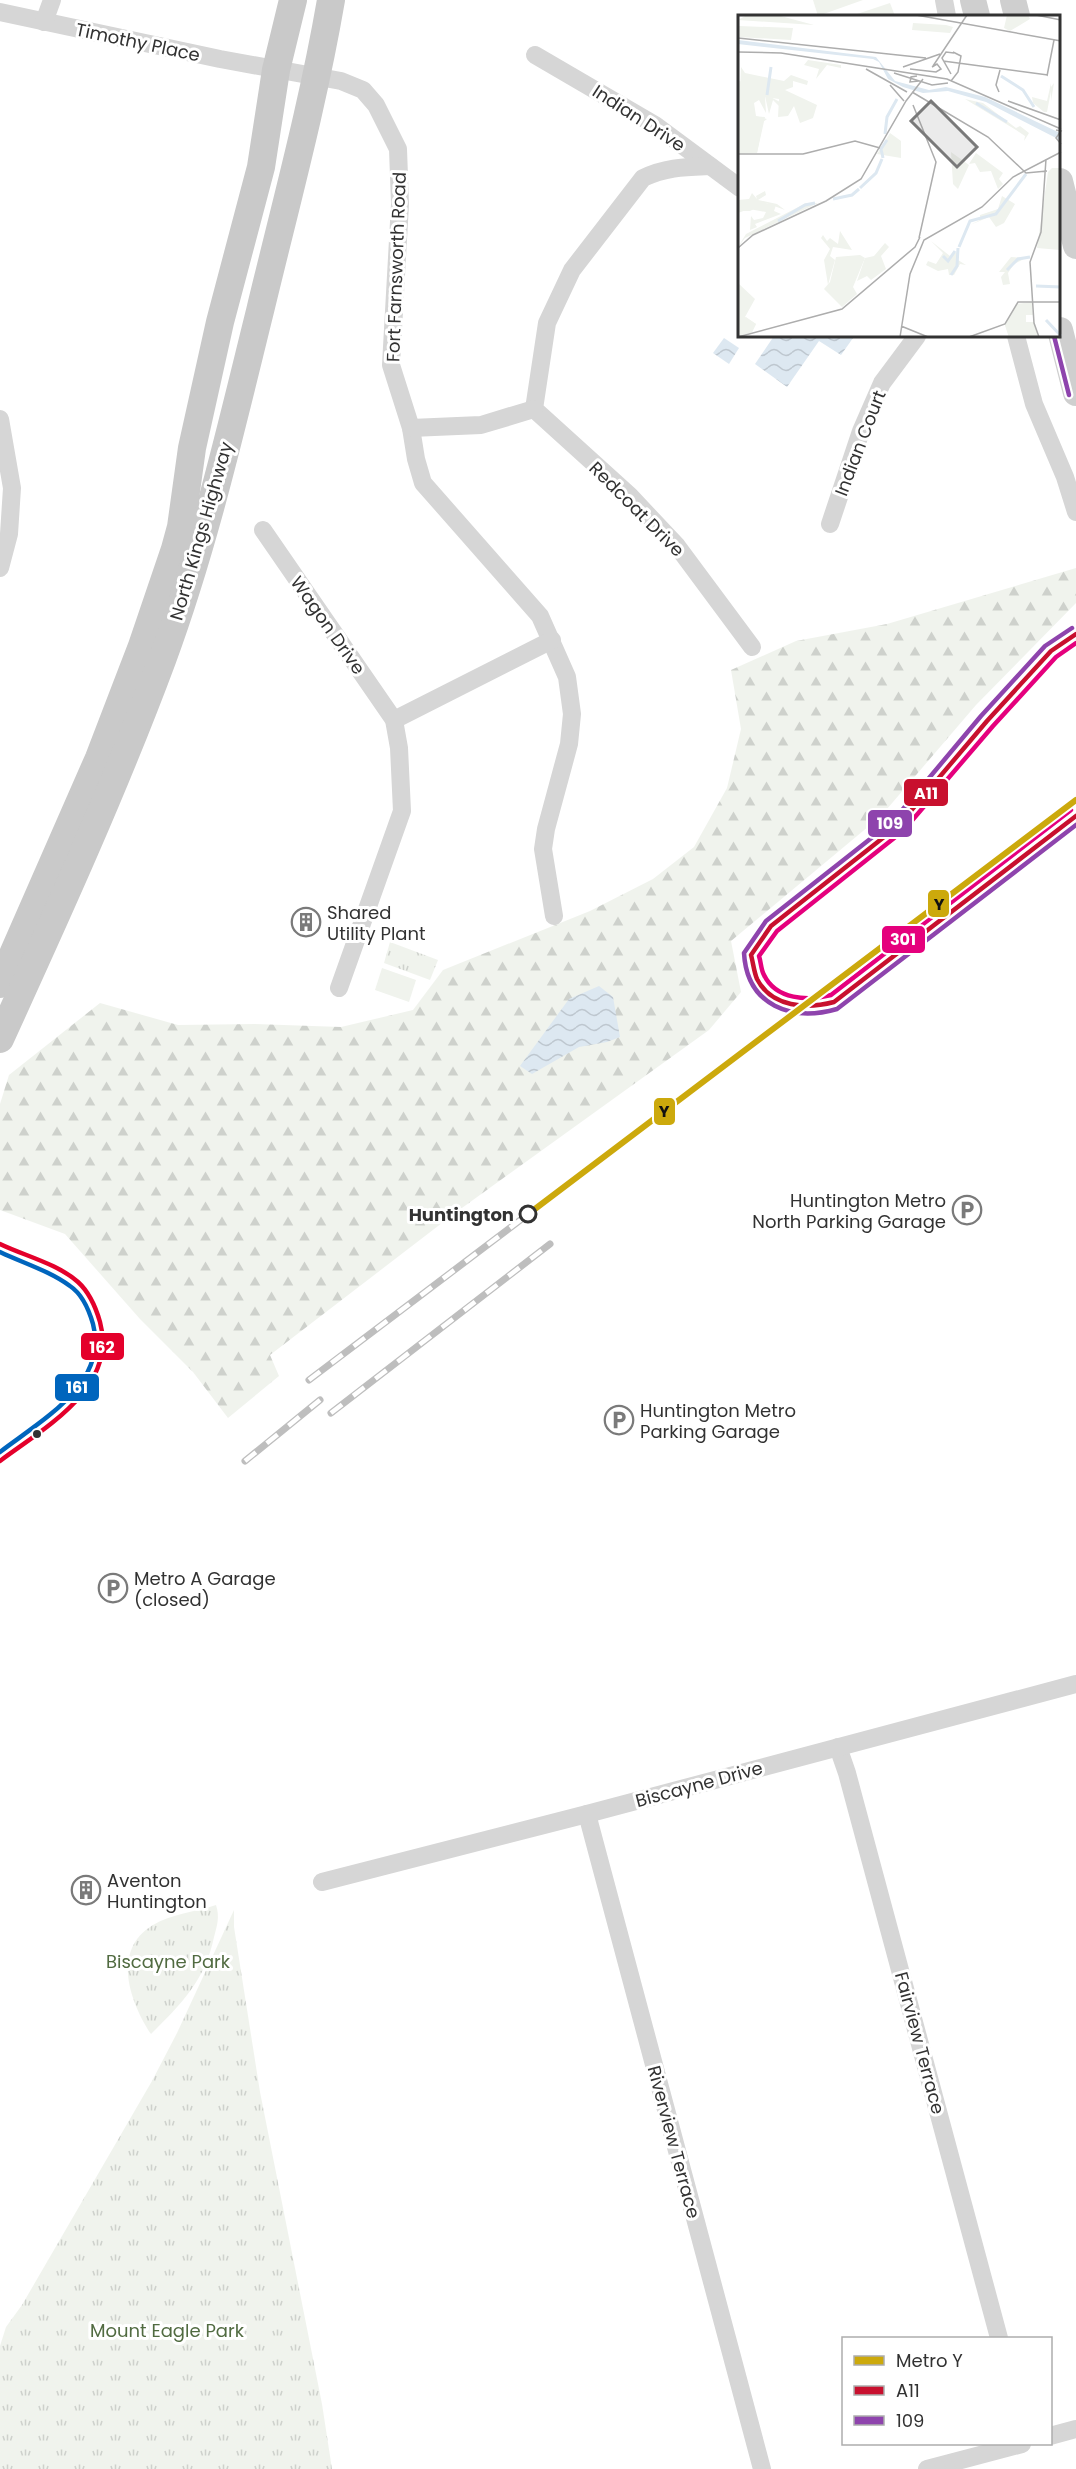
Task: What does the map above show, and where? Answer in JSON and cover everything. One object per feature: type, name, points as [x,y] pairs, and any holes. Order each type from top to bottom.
[{"type":"main road","name":"North Kings Highway","points":[[0,984],[99,758],[142,646],[182,527],[192,448],[220,322],[261,167],[276,70],[293,0]]},
{"type":"main road","name":"North Kings Highway","points":[[0,1039],[120,770],[195,561],[225,454],[318,77],[331,0]]},
{"type":"main road","points":[[973,0],[977,15]]},
{"type":"main road","points":[[1013,0],[1017,15]]},
{"type":"main road","points":[[1061,189],[1076,246]]},
{"type":"main road","points":[[1061,337],[1076,393]]},
{"type":"street","points":[[44,22],[52,0]]},
{"type":"street","points":[[944,0],[946,15]]},
{"type":"street","name":"Timothy Place","points":[[0,12],[276,70]]},
{"type":"street","name":"Indian Drive","points":[[535,56],[655,125],[738,187]]},
{"type":"street","name":"Fort Farnsworth Road","points":[[276,70],[341,81],[363,90],[376,105],[398,149],[400,204],[391,365],[411,428],[423,483],[540,616],[567,677],[572,714],[569,744],[543,849],[554,916]]},
{"type":"street","points":[[411,428],[481,425],[534,409],[547,322],[572,270],[643,178],[674,167],[710,166]]},
{"type":"street","name":"Indian Court","points":[[830,524],[861,431],[882,383],[916,338]]},
{"type":"street","points":[[1017,338],[1034,404],[1065,477],[1076,512]]},
{"type":"street","name":"Redcoat Drive","points":[[534,409],[630,496],[677,546],[752,647]]},
{"type":"street","points":[[0,419],[12,488],[9,534],[0,568]]},
{"type":"street","name":"Wagon Drive","points":[[263,530],[394,720],[399,748],[402,811],[339,988]]},
{"type":"street","points":[[394,720],[552,640]]},
{"type":"street","name":"Biscayne Drive","points":[[322,1882],[1076,1684]]},
{"type":"street","name":"Fairview Terrace","points":[[838,1747],[847,1773],[999,2337]]},
{"type":"street","name":"Riverview Terrace","points":[[587,1814],[762,2469]]},
{"type":"street","points":[[1052,2435],[1076,2429]]},
{"type":"street","points":[[927,2469],[1018,2445]]},
{"type":"green space","points":[[813,0],[863,0],[821,15],[818,15]]},
{"type":"green space","points":[[890,3],[895,15],[854,15]]},
{"type":"green space","points":[[1076,568],[1076,603],[976,705],[881,816],[731,941],[741,992],[709,1030],[455,1213],[270,1355],[279,1376],[228,1418],[193,1372],[140,1319],[65,1234],[0,1210],[0,1104],[9,1075],[100,1003],[178,1025],[255,1024],[341,1027],[413,1010],[443,970],[590,911],[653,879],[694,847],[727,788],[741,729],[731,670],[796,641],[887,624]]},
{"type":"green space","points":[[390,942],[438,960],[430,980],[384,963]]},
{"type":"green space","points":[[382,968],[416,980],[409,1002],[375,990]]},
{"type":"green space","name":"Biscayne Park","points":[[216,1905],[217,1925],[205,1966],[182,2002],[151,2034],[131,1992],[128,1962],[132,1948],[140,1936],[160,1921]]},
{"type":"green space","name":"Mount Eagle Park","points":[[234,1910],[234,1927],[260,2092],[322,2404],[332,2469],[0,2469],[0,2346],[6,2327],[22,2305],[152,2081]]},
{"type":"water","points":[[724,338],[739,348],[729,364],[713,353]]},
{"type":"water","points":[[773,338],[853,338],[841,355],[819,341],[787,387],[755,364]]},
{"type":"water","points":[[599,986],[613,997],[620,1037],[579,1047],[532,1074],[520,1066],[569,999]]},
{"type":"railway","points":[[309,1380],[527,1215]]},
{"type":"railway","points":[[331,1413],[550,1244]]},
{"type":"railway","points":[[245,1461],[320,1400]]},
{"type":"metro line","name":"Y","points":[[527,1215],[1076,800]]},
{"type":"transit line","name":"109","points":[[1055,338],[1069,395]]},
{"type":"transit line","name":"109","points":[[1072,628],[1045,646],[981,716],[893,821],[766,921],[744,953],[747,971],[753,986],[775,1006],[789,1011],[804,1013],[837,1009],[1076,825]]},
{"type":"transit line","name":"A11","points":[[1076,634],[1051,651],[987,721],[898,826],[771,926],[751,955],[757,979],[772,996],[791,1004],[813,1005],[834,1002],[1076,816]]},
{"type":"transit line","name":"301","points":[[1071,810],[831,995],[813,998],[793,997],[776,990],[764,975],[759,956],[777,931],[903,831],[1056,657],[1076,643]]},
{"type":"transit line","name":"162","points":[[0,1244],[51,1265],[78,1282],[89,1295],[96,1311],[103,1346],[98,1367],[88,1386],[73,1404],[37,1435],[0,1461]]},
{"type":"transit line","name":"161","points":[[0,1252],[36,1267],[74,1289],[89,1313],[93,1324],[95,1345],[91,1365],[81,1383],[68,1399],[0,1452]]},
{"type":"place","name":"Shared Utility Plant","points":[[306,922]]},
{"type":"place","name":"Huntington Metro North Parking Garage","points":[[967,1210]]},
{"type":"place","name":"Huntington","points":[[528,1214]]},
{"type":"place","name":"Huntington Metro Parking Garage","points":[[619,1420]]},
{"type":"place","name":"Metro A Garage (closed)","points":[[113,1588]]},
{"type":"place","name":"Aventon Huntington","points":[[86,1890]]}]
